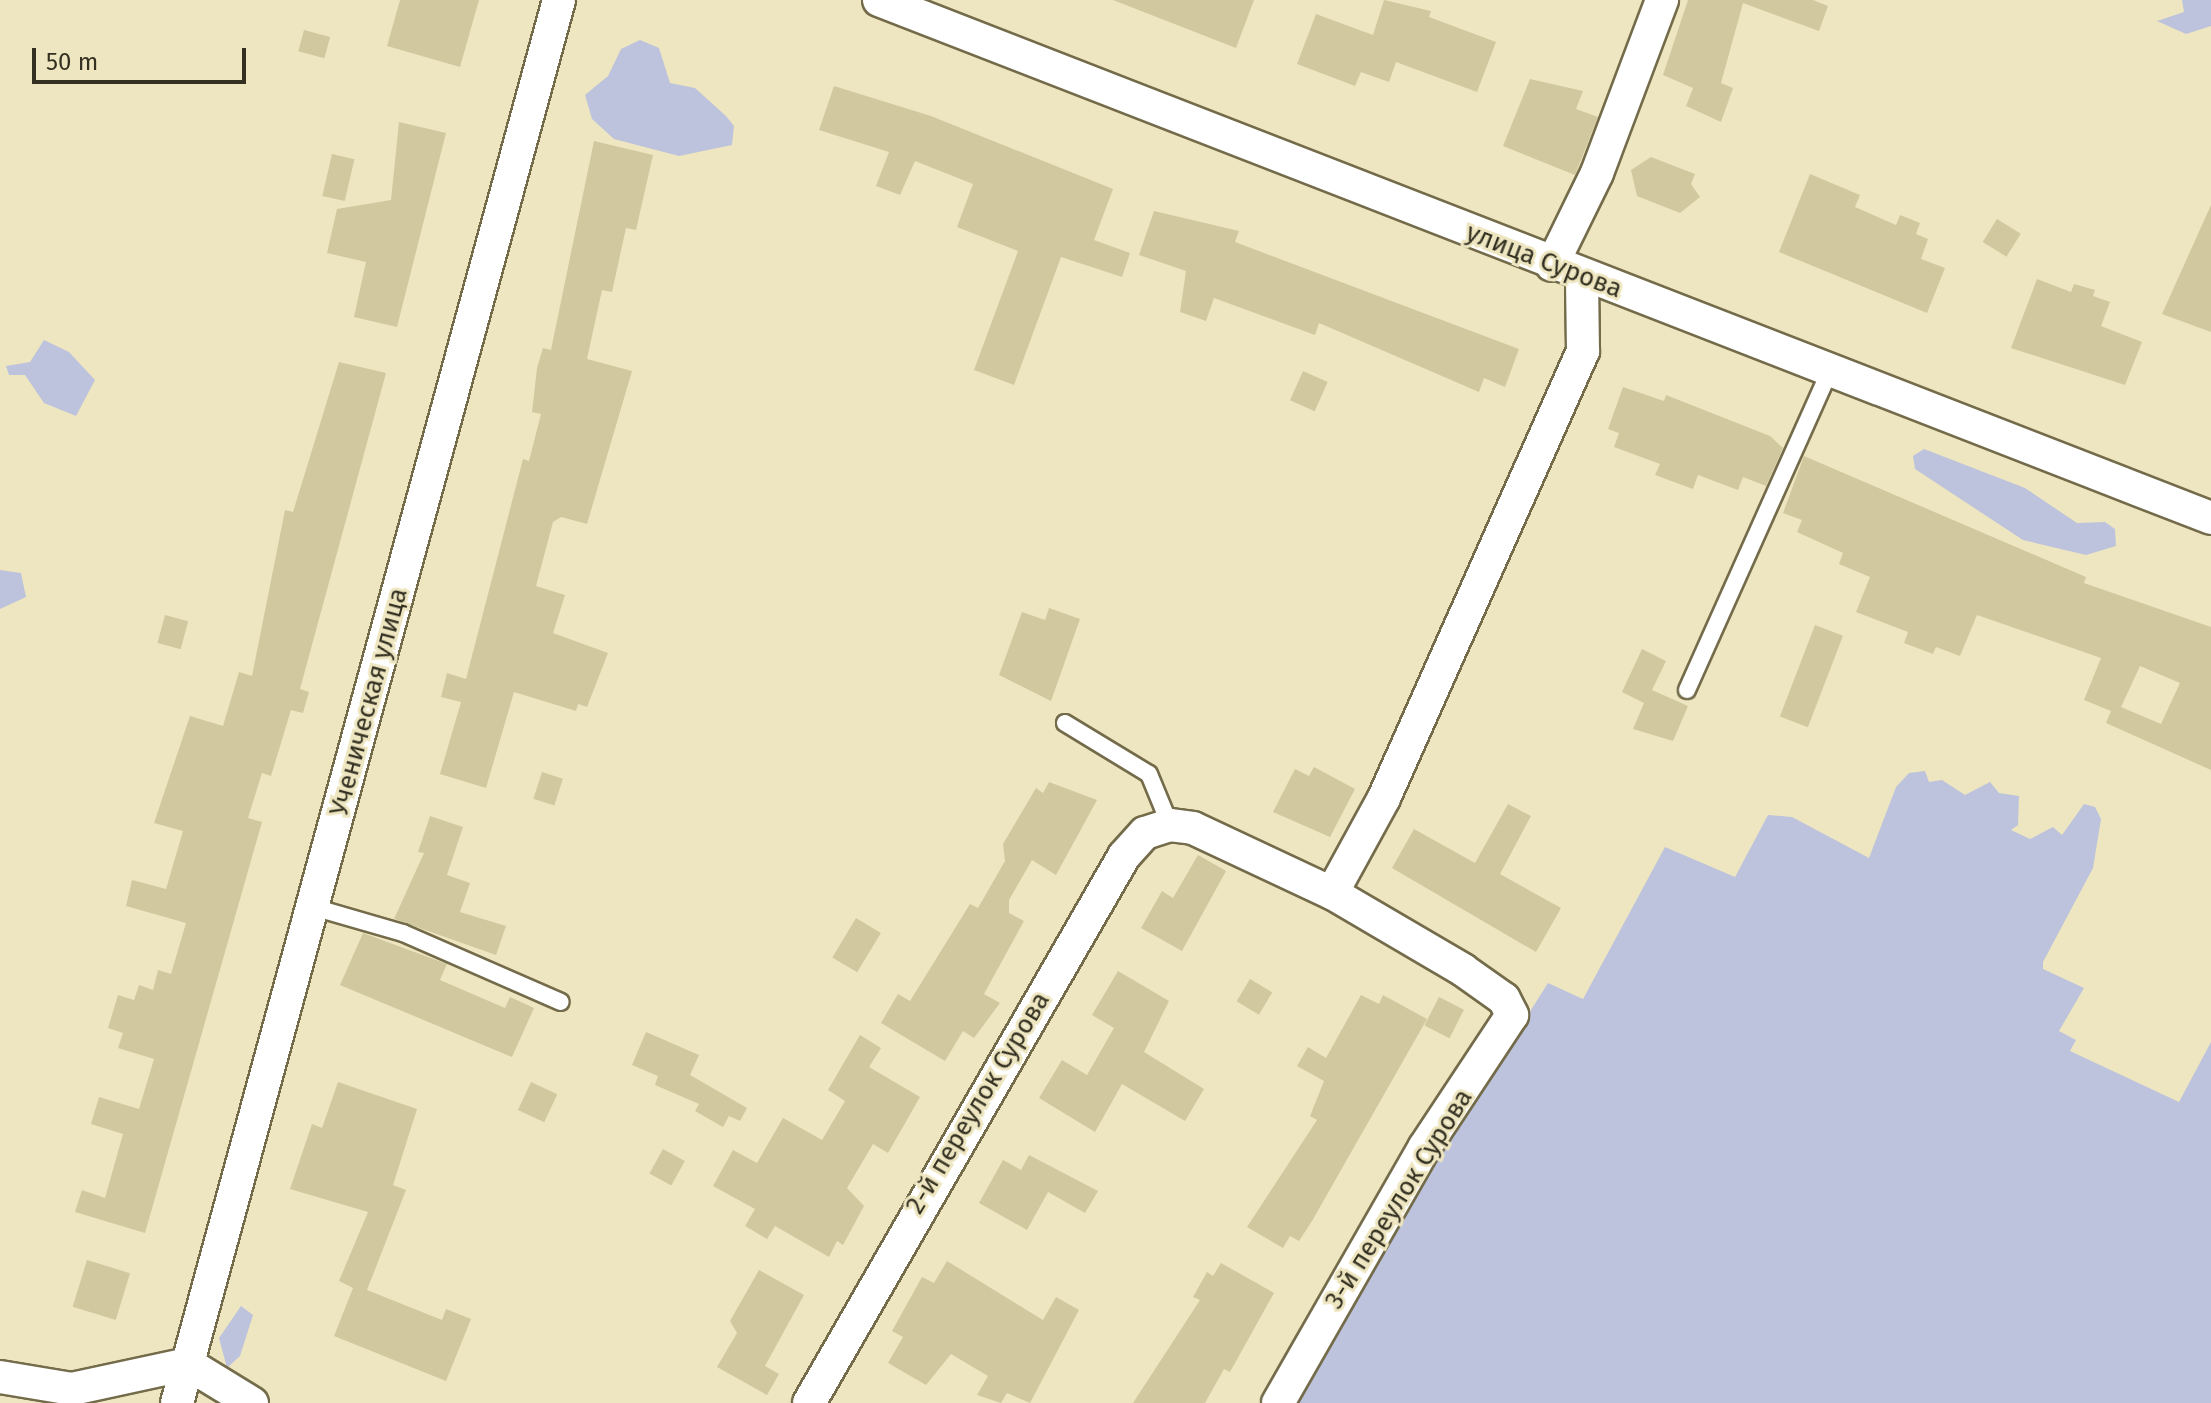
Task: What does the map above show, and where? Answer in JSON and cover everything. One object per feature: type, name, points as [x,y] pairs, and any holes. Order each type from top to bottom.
[{"type":"street","name":"Ученическая улица","points":[[177,1403],[559,0]]},
{"type":"street","name":"улица Сурова","points":[[879,0],[1552,265],[2211,518]]},
{"type":"street","points":[[1552,265],[1597,173],[1662,0]]},
{"type":"street","points":[[1170,825],[1193,828],[1332,893],[1384,798],[1583,351],[1582,276]]},
{"type":"street","name":"2-й переулок Сурова","points":[[809,1403],[1124,856],[1145,833],[1170,825]]},
{"type":"street","name":"3-й переулок Сурова","points":[[1278,1403],[1424,1148],[1512,1015],[1504,999],[1463,970],[1332,893]]},
{"type":"street","points":[[0,1377],[72,1389],[188,1364],[252,1403]]},
{"type":"lane","points":[[1687,690],[1829,372]]},
{"type":"lane","points":[[1065,723],[1149,774],[1170,825]]},
{"type":"lane","points":[[313,907],[403,933],[561,1002]]},
{"type":"shaded area","points":[[2182,0],[2211,0],[2211,26],[2186,34],[2157,21],[2184,12]]},
{"type":"shaded area","points":[[640,40],[659,48],[670,83],[695,88],[726,116],[734,126],[732,145],[679,156],[614,139],[592,119],[585,95],[608,76],[621,49]]},
{"type":"shaded area","points":[[44,340],[69,352],[95,380],[76,416],[44,403],[25,375],[9,375],[6,366],[30,362]]},
{"type":"shaded area","points":[[1924,449],[2025,488],[2077,523],[2105,522],[2115,529],[2116,546],[2086,555],[2023,540],[1915,469],[1913,456]]},
{"type":"shaded area","points":[[0,570],[21,573],[26,597],[0,609]]},
{"type":"shaded area","points":[[1925,771],[1929,782],[1942,780],[1965,795],[1990,782],[1999,793],[2019,796],[2018,825],[2011,830],[2030,839],[2053,827],[2062,835],[2084,804],[2095,807],[2101,819],[2093,868],[2043,962],[2043,969],[2084,988],[2059,1031],[2076,1040],[2070,1051],[2179,1102],[2211,1042],[2211,1403],[1282,1403],[1548,983],[1583,999],[1665,847],[1735,877],[1768,815],[1792,817],[1869,858],[1896,787],[1909,773]]},
{"type":"shaded area","points":[[241,1306],[253,1315],[240,1356],[227,1368],[219,1338]]},
{"type":"building","points":[[400,0],[479,0],[460,67],[387,46]]},
{"type":"building","points":[[1113,0],[1254,0],[1236,48]]},
{"type":"building","points":[[1384,0],[1431,11],[1429,17],[1496,42],[1477,92],[1396,62],[1389,82],[1361,72],[1355,86],[1297,64],[1316,14],[1373,35]]},
{"type":"building","points":[[1688,0],[1813,0],[1828,6],[1819,31],[1743,3],[1721,83],[1733,88],[1721,122],[1686,106],[1693,88],[1663,75]]},
{"type":"building","points":[[304,30],[330,37],[324,58],[298,51]]},
{"type":"building","points":[[1530,79],[1583,91],[1576,109],[1598,117],[1575,175],[1503,146]]},
{"type":"building","points":[[834,86],[931,116],[1113,189],[1094,240],[1130,253],[1122,277],[1061,257],[1014,385],[974,370],[1018,251],[957,227],[973,184],[915,161],[900,195],[876,186],[889,152],[819,130]]},
{"type":"building","points":[[399,122],[446,133],[397,327],[354,317],[366,262],[327,253],[337,209],[391,200]]},
{"type":"building","points":[[594,141],[653,155],[636,230],[626,228],[612,292],[602,290],[587,359],[632,371],[587,524],[561,517],[553,522],[536,586],[565,595],[553,633],[608,653],[587,707],[578,704],[576,711],[514,692],[486,788],[440,774],[461,702],[441,697],[447,673],[466,679],[523,459],[529,461],[541,414],[532,412],[537,368],[543,348],[551,350]]},
{"type":"building","points":[[332,154],[354,159],[345,201],[322,196]]},
{"type":"building","points":[[1651,157],[1695,174],[1691,184],[1700,197],[1680,213],[1637,196],[1631,170]]},
{"type":"building","points":[[1810,174],[1860,195],[1855,207],[1896,225],[1900,215],[1920,223],[1916,234],[1928,239],[1921,259],[1945,268],[1927,313],[1779,252]]},
{"type":"building","points":[[2211,205],[2211,332],[2162,314]]},
{"type":"building","points":[[1154,211],[1239,231],[1235,242],[1519,349],[1505,387],[1484,378],[1479,392],[1319,323],[1315,335],[1214,298],[1206,321],[1180,312],[1186,271],[1139,255]]},
{"type":"building","points":[[1997,219],[2021,234],[2006,257],[1983,242]]},
{"type":"building","points":[[2037,279],[2071,292],[2074,284],[2095,290],[2093,296],[2110,302],[2101,326],[2142,342],[2125,385],[2011,348]]},
{"type":"building","points":[[339,362],[386,373],[300,689],[309,692],[303,713],[291,710],[271,776],[262,773],[248,818],[262,822],[145,1233],[75,1212],[82,1190],[105,1198],[123,1134],[91,1124],[99,1097],[139,1109],[154,1059],[118,1048],[123,1033],[108,1028],[118,995],[134,1000],[139,985],[153,990],[158,970],[171,974],[186,923],[126,906],[132,880],[166,889],[183,831],[154,823],[190,716],[223,726],[239,672],[252,676],[285,510],[293,512]]},
{"type":"building","points":[[1303,371],[1328,382],[1315,411],[1290,400]]},
{"type":"building","points":[[1623,387],[1664,401],[1666,395],[1770,436],[1783,448],[1766,486],[1743,477],[1738,490],[1698,475],[1693,489],[1655,475],[1660,464],[1614,447],[1619,433],[1608,429]]},
{"type":"building","points":[[1804,456],[2086,577],[2084,583],[2211,627],[2211,770],[2106,723],[2111,711],[2084,700],[2101,658],[1977,615],[1960,656],[1936,647],[1933,654],[1904,643],[1908,632],[1856,612],[1870,577],[1839,564],[1843,553],[1797,532],[1802,520],[1783,513]],"holes":[[[2140,666],[2180,683],[2161,724],[2121,707]]]},
{"type":"building","points":[[1049,608],[1080,619],[1051,701],[999,675],[1022,612],[1045,620]]},
{"type":"building","points":[[165,615],[188,621],[181,649],[157,643]]},
{"type":"building","points":[[1815,625],[1843,636],[1808,727],[1780,716]]},
{"type":"building","points":[[1642,649],[1666,661],[1652,690],[1688,706],[1673,741],[1633,729],[1644,703],[1622,692]]},
{"type":"building","points":[[1314,767],[1355,789],[1330,837],[1273,812],[1295,769],[1309,776]]},
{"type":"building","points":[[542,772],[563,779],[554,805],[533,799]]},
{"type":"building","points":[[1049,782],[1097,800],[1056,875],[1032,860],[1009,900],[1009,913],[1024,921],[984,994],[1000,1003],[974,1038],[963,1031],[945,1061],[881,1023],[898,994],[910,1001],[970,904],[978,908],[1005,861],[1003,844],[1036,788],[1043,793]]},
{"type":"building","points":[[1508,804],[1531,816],[1500,874],[1561,908],[1536,952],[1392,868],[1414,829],[1475,863]]},
{"type":"building","points":[[430,816],[463,827],[447,875],[470,883],[460,912],[506,926],[496,955],[394,919],[424,853],[418,852]]},
{"type":"building","points":[[1198,855],[1226,871],[1182,951],[1141,928],[1162,891],[1173,898]]},
{"type":"building","points":[[856,918],[881,933],[857,972],[832,957]]},
{"type":"building","points":[[363,933],[447,964],[440,980],[505,1008],[510,997],[534,1008],[512,1057],[340,985]]},
{"type":"building","points":[[1118,971],[1169,1001],[1144,1052],[1204,1089],[1185,1121],[1122,1084],[1095,1132],[1039,1098],[1062,1060],[1087,1075],[1114,1028],[1092,1015]]},
{"type":"building","points":[[1250,979],[1272,992],[1259,1015],[1237,1001]]},
{"type":"building","points":[[1361,995],[1379,1004],[1383,995],[1427,1019],[1312,1221],[1299,1241],[1290,1236],[1283,1248],[1247,1227],[1317,1120],[1310,1116],[1324,1081],[1297,1066],[1308,1047],[1326,1058]]},
{"type":"building","points":[[1439,997],[1464,1010],[1449,1038],[1424,1026]]},
{"type":"building","points":[[646,1032],[699,1055],[690,1075],[747,1108],[740,1121],[729,1116],[723,1127],[695,1111],[699,1104],[655,1085],[658,1076],[632,1065]]},
{"type":"building","points":[[860,1035],[881,1048],[869,1067],[920,1097],[888,1153],[873,1144],[847,1188],[864,1206],[843,1245],[837,1241],[829,1257],[775,1226],[767,1239],[745,1226],[755,1209],[713,1186],[733,1150],[757,1163],[783,1118],[822,1140],[845,1101],[828,1090]]},
{"type":"building","points":[[338,1082],[417,1109],[393,1185],[406,1190],[367,1290],[442,1320],[446,1309],[471,1319],[446,1381],[334,1336],[353,1288],[339,1281],[368,1212],[290,1189],[312,1124],[322,1128]]},
{"type":"building","points":[[531,1082],[557,1094],[544,1122],[518,1110]]},
{"type":"building","points":[[663,1149],[685,1161],[671,1186],[649,1173]]},
{"type":"building","points":[[1029,1155],[1098,1191],[1085,1213],[1048,1192],[1027,1230],[979,1203],[1003,1160],[1021,1170]]},
{"type":"building","points":[[87,1260],[130,1273],[116,1320],[73,1307]]},
{"type":"building","points":[[947,1261],[1043,1320],[1056,1297],[1079,1310],[1030,1403],[1007,1393],[1001,1403],[977,1395],[988,1376],[951,1354],[926,1385],[888,1363],[903,1337],[892,1331],[922,1277],[934,1283]]},
{"type":"building","points":[[1221,1263],[1274,1293],[1230,1372],[1224,1369],[1205,1403],[1133,1403],[1200,1300],[1193,1297],[1207,1272],[1213,1276]]},
{"type":"building","points":[[759,1270],[804,1295],[765,1366],[779,1374],[767,1395],[717,1367],[737,1333],[730,1321]]}]
